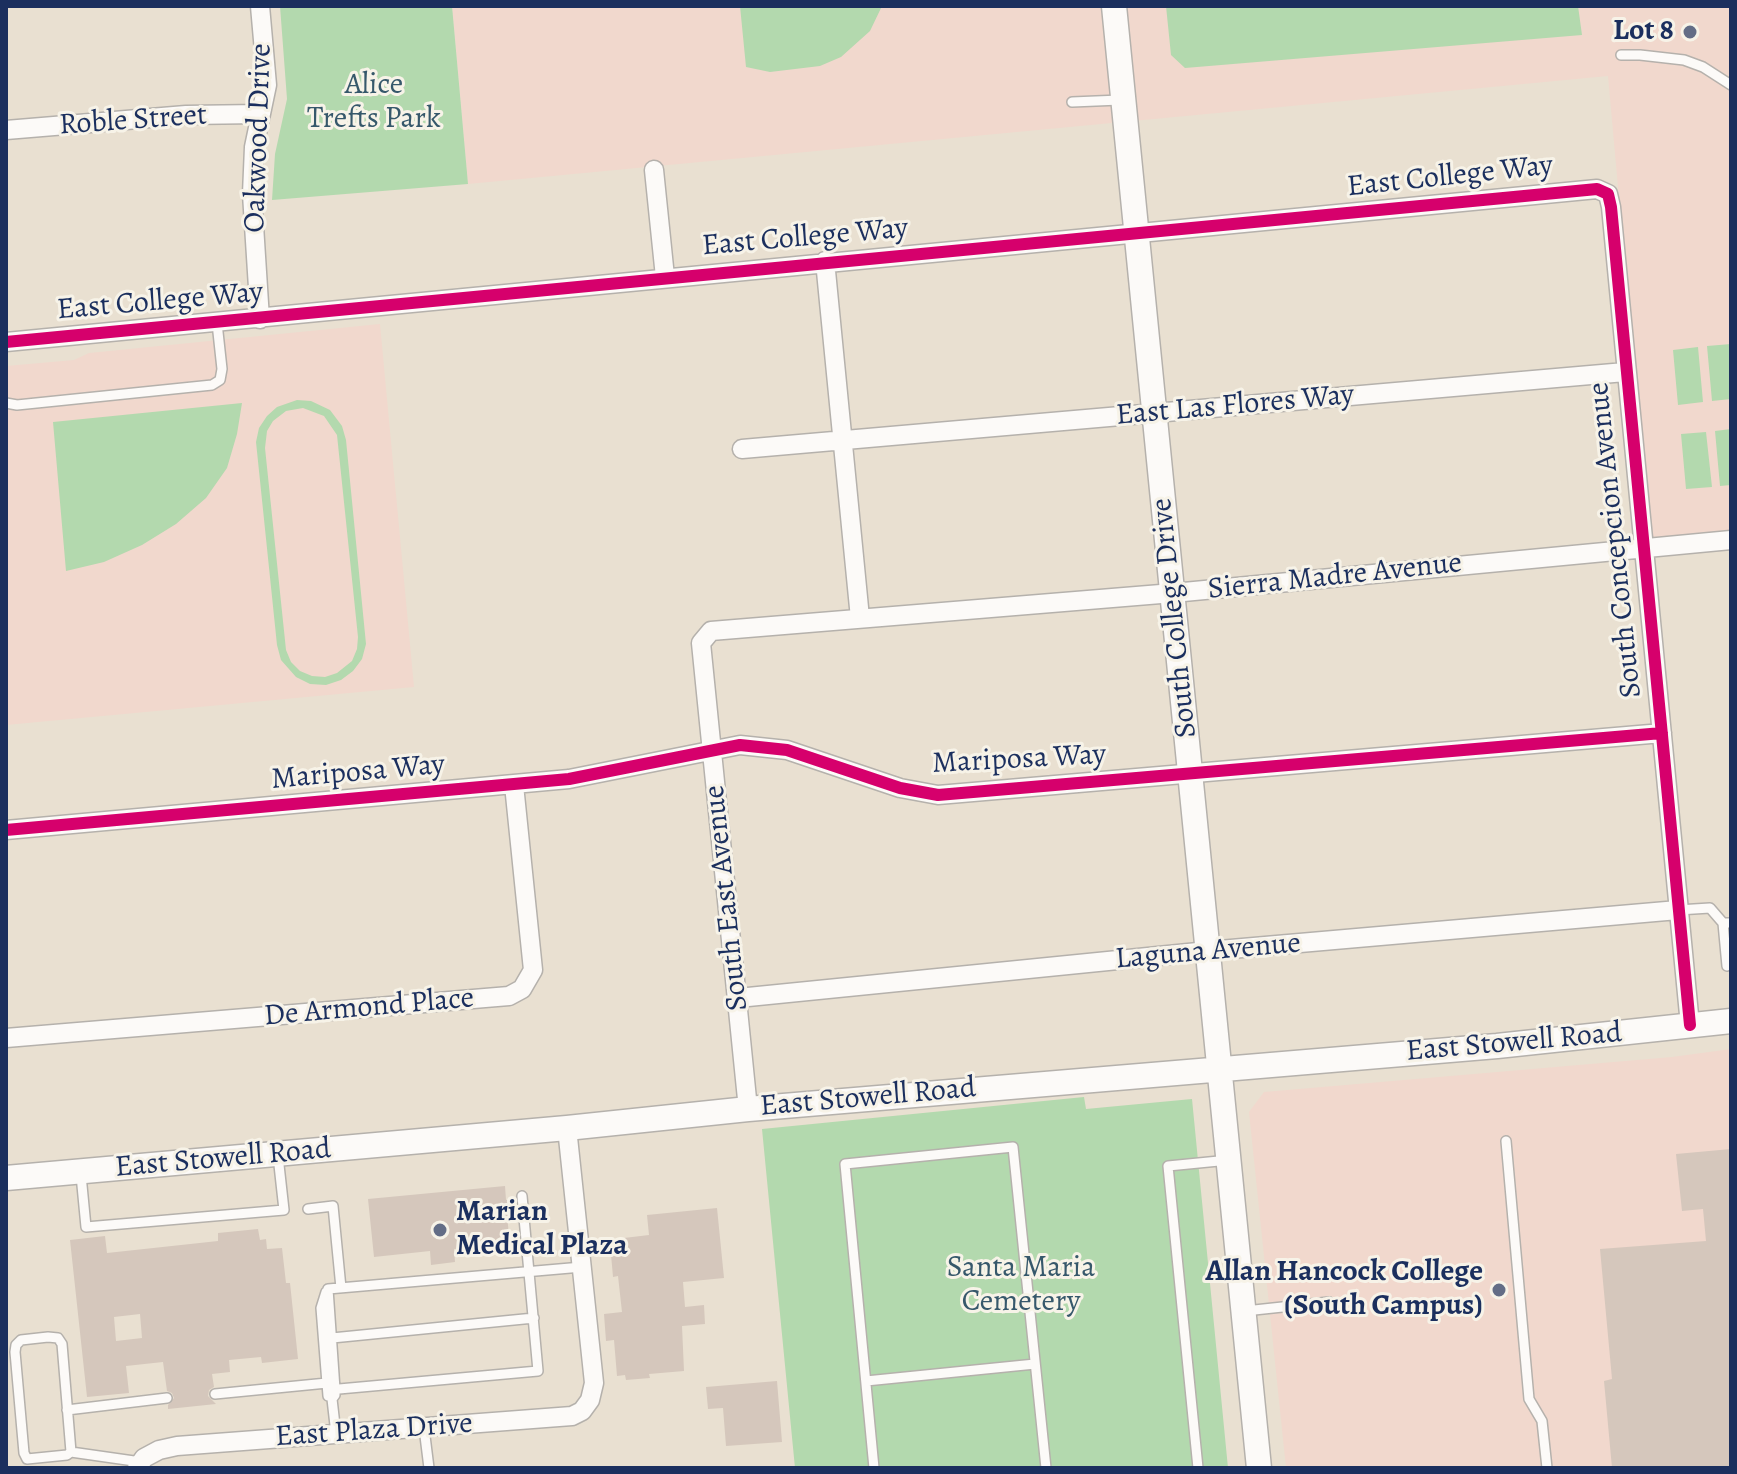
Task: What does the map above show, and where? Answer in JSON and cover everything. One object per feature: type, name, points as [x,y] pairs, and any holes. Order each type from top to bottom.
[{"type":"main road","name":"South College Drive","points":[[1114,6],[1259,1468]]},
{"type":"main road","name":"East Stowell Road","points":[[6,1178],[748,1109],[1497,1046],[1731,1021]]},
{"type":"street","name":"Oakwood Drive","points":[[260,6],[267,85],[254,147],[252,194],[260,319]]},
{"type":"street","name":"Roble Street","points":[[6,130],[186,115],[260,114]]},
{"type":"street","points":[[654,170],[665,277]]},
{"type":"street","name":"East College Way","points":[[6,342],[1580,190],[1597,189],[1608,194]]},
{"type":"street","name":"South Concepcion Avenue","points":[[1608,194],[1690,1025]]},
{"type":"street","points":[[825,261],[860,618]]},
{"type":"street","name":"East Las Flores Way","points":[[742,449],[1625,372]]},
{"type":"street","name":"Sierra Madre Avenue","points":[[702,639],[711,631],[1173,593],[1731,540]]},
{"type":"street","name":"South East Avenue","points":[[702,639],[748,1109]]},
{"type":"street","name":"Mariposa Way","points":[[6,830],[514,785],[628,768],[740,745],[787,750],[900,788],[938,795],[1662,733]]},
{"type":"street","name":"De Armond Place","points":[[6,1038],[509,996],[522,989],[533,970],[514,785]]},
{"type":"street","name":"Laguna Avenue","points":[[738,998],[1208,951],[1678,910]]},
{"type":"street","points":[[567,1128],[582,1267]]},
{"type":"street","name":"East Plaza Drive","points":[[141,1463],[159,1450],[177,1446],[572,1416],[582,1411],[590,1400],[594,1383],[582,1267]]},
{"type":"lane","points":[[1621,55],[1684,60],[1703,67],[1731,85]]},
{"type":"lane","points":[[1072,102],[1123,100]]},
{"type":"lane","points":[[6,403],[17,405],[212,385],[220,380],[222,369],[217,323]]},
{"type":"lane","points":[[1678,910],[1710,908],[1727,923],[1727,966],[1731,965]]},
{"type":"lane","points":[[1506,1141],[1529,1399],[1542,1421],[1547,1468]]},
{"type":"lane","points":[[874,1468],[845,1164],[1013,1147],[1046,1468]]},
{"type":"lane","points":[[80,1171],[86,1227],[284,1210],[278,1154]]},
{"type":"lane","points":[[1198,1468],[1168,1166],[1229,1160]]},
{"type":"lane","points":[[215,1394],[330,1390],[538,1371],[522,1196]]},
{"type":"lane","points":[[308,1209],[333,1206],[341,1288]]},
{"type":"lane","points":[[328,1289],[582,1267]]},
{"type":"lane","points":[[328,1289],[332,1338],[330,1390]]},
{"type":"lane","points":[[328,1289],[321,1308],[336,1434]]},
{"type":"lane","points":[[1244,1311],[1329,1302]]},
{"type":"lane","points":[[332,1338],[534,1318]]},
{"type":"lane","points":[[71,1452],[62,1344],[58,1338],[48,1337],[21,1340],[15,1352],[27,1459],[71,1452],[141,1463]]},
{"type":"lane","points":[[866,1381],[1035,1364]]},
{"type":"lane","points":[[67,1410],[167,1398]]},
{"type":"lane","points":[[424,1428],[429,1468]]},
{"type":"shaded area","points":[[452,6],[1731,6],[1731,536],[1650,542],[1608,76],[468,184]]},
{"type":"shaded area","points":[[380,324],[414,687],[6,725],[6,366],[74,360],[89,353]]},
{"type":"shaded area","name":"Allan Hancock College (South Campus)","points":[[1731,1049],[1731,1468],[1286,1468],[1249,1112],[1264,1092],[1672,1057]]},
{"type":"green space","name":"Alice Trefts Park","points":[[280,6],[452,6],[468,184],[272,200],[275,154],[287,99]]},
{"type":"green space","points":[[740,6],[882,6],[870,31],[841,57],[820,66],[770,72],[746,67]]},
{"type":"green space","points":[[1166,6],[1578,6],[1582,35],[1185,68],[1171,55]]},
{"type":"green space","points":[[1731,344],[1731,399],[1712,401],[1707,346]]},
{"type":"green space","points":[[1698,347],[1703,402],[1678,405],[1673,350]]},
{"type":"green space","points":[[297,400],[311,401],[330,410],[342,426],[346,440],[366,644],[362,659],[353,671],[341,680],[326,685],[310,684],[296,677],[281,660],[277,645],[256,442],[259,428],[277,407]],"holes":[[[303,408],[324,416],[337,435],[358,637],[352,661],[337,673],[325,677],[300,671],[291,662],[286,650],[265,448],[267,431],[273,421],[286,411]]]},
{"type":"green space","points":[[242,403],[227,468],[206,498],[176,524],[142,545],[104,562],[66,571],[53,422]]},
{"type":"green space","points":[[1731,429],[1731,485],[1720,486],[1715,431]]},
{"type":"green space","points":[[1706,432],[1712,487],[1686,489],[1681,434]]},
{"type":"green space","name":"Santa Maria Cemetery","points":[[1084,1097],[1086,1109],[1192,1099],[1228,1468],[795,1468],[762,1129]]},
{"type":"building","points":[[1731,1149],[1731,1468],[1612,1468],[1604,1381],[1612,1379],[1600,1249],[1706,1241],[1703,1209],[1682,1211],[1676,1154]]},
{"type":"building","name":"Marian Medical Plaza","points":[[505,1186],[506,1200],[511,1199],[512,1216],[507,1216],[510,1244],[454,1249],[455,1262],[431,1265],[430,1251],[374,1257],[368,1199]]},
{"type":"building","points":[[717,1208],[724,1278],[683,1282],[685,1307],[704,1305],[705,1324],[682,1326],[684,1371],[649,1374],[650,1378],[626,1380],[625,1375],[617,1376],[614,1340],[606,1341],[604,1314],[622,1312],[618,1276],[613,1277],[610,1243],[649,1235],[647,1215]]},
{"type":"building","points":[[258,1229],[260,1240],[266,1239],[267,1249],[282,1248],[286,1283],[290,1283],[298,1359],[262,1363],[261,1357],[229,1360],[230,1372],[212,1374],[214,1387],[209,1390],[208,1396],[216,1404],[168,1409],[174,1398],[167,1391],[163,1362],[126,1366],[129,1393],[87,1397],[70,1240],[105,1236],[107,1253],[218,1241],[218,1233]],"holes":[[[140,1314],[142,1338],[116,1341],[114,1317]]]},
{"type":"building","points":[[777,1381],[782,1442],[726,1446],[723,1408],[708,1409],[706,1387]]},
{"type":"cycle path","points":[[6,342],[1597,189],[1608,194],[1611,207],[1690,1025]]},
{"type":"cycle path","points":[[6,830],[569,779],[740,745],[787,750],[900,788],[938,795],[1662,733]]},
{"type":"place","name":"Lot 8","points":[[1690,32]]},
{"type":"place","name":"Marian Medical Plaza","points":[[440,1230]]},
{"type":"place","name":"Allan Hancock College (South Campus)","points":[[1499,1290]]}]
